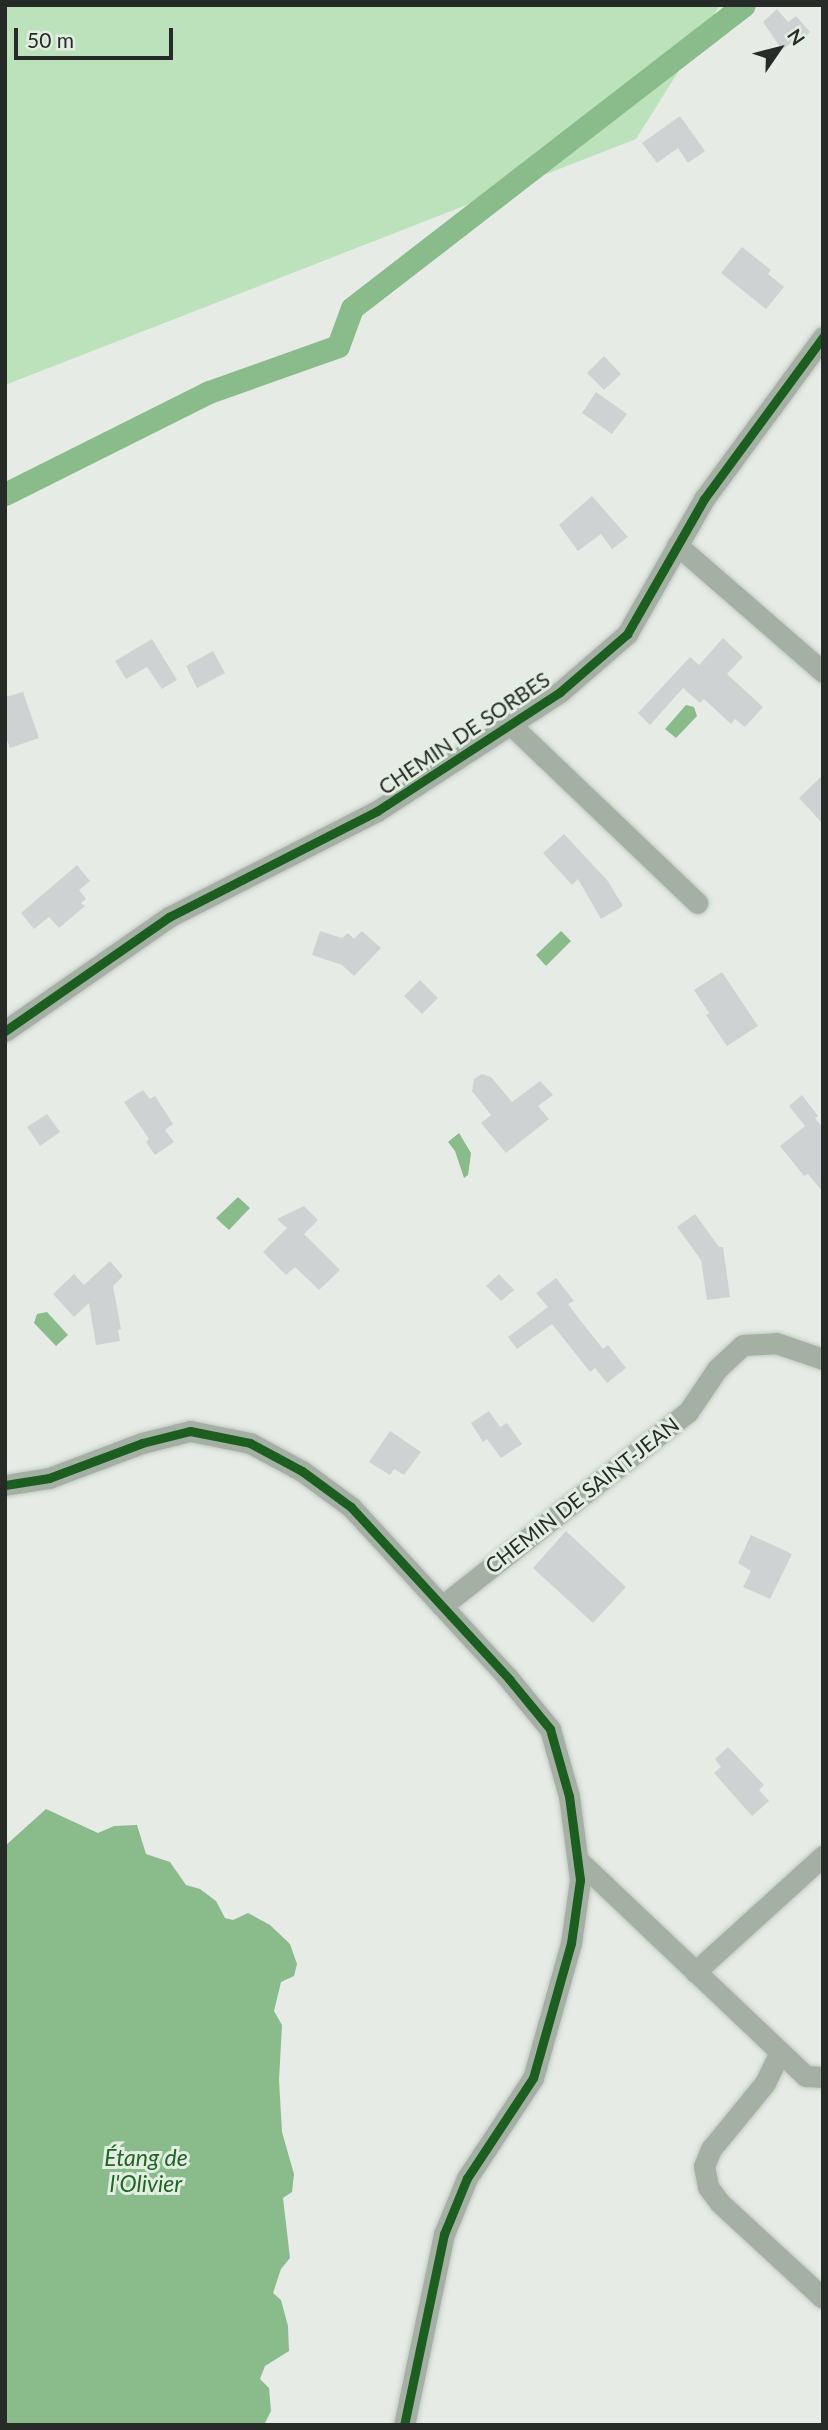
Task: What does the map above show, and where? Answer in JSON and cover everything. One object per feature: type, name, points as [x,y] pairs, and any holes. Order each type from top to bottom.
[{"type":"street","name":"CHEMIN DE SORBES","points":[[5,1031],[169,917],[377,811],[560,692],[626,634],[704,499],[823,337]]},
{"type":"street","points":[[677,545],[823,672]]},
{"type":"street","points":[[510,724],[697,903]]},
{"type":"street","name":"CHEMIN DE SAINT-JEAN","points":[[442,1606],[688,1412],[717,1369],[743,1345],[776,1343],[823,1359]]},
{"type":"street","points":[[5,1485],[49,1478],[142,1443],[190,1430],[250,1443],[302,1471],[351,1507],[550,1729],[569,1796],[580,1880],[571,1943],[533,2078],[467,2178],[444,2234],[406,2424]]},
{"type":"street","points":[[695,1972],[823,1856]]},
{"type":"street","points":[[578,1860],[806,2076],[823,2077]]},
{"type":"street","points":[[780,2052],[765,2084],[711,2149],[704,2166],[708,2187],[720,2203],[823,2298]]},
{"type":"shaded area","points":[[5,5],[720,5],[636,139],[5,385]]},
{"type":"water","points":[[686,705],[694,707],[697,716],[676,738],[665,729]]},
{"type":"water","points":[[561,931],[571,941],[546,966],[536,955]]},
{"type":"water","points":[[459,1133],[471,1153],[468,1175],[464,1178],[455,1151],[448,1142]]},
{"type":"water","points":[[238,1197],[250,1208],[229,1230],[216,1218]]},
{"type":"water","points":[[47,1312],[68,1335],[56,1346],[34,1323],[37,1314]]},
{"type":"water","name":"Étang de l'Olivier","points":[[46,1809],[98,1833],[114,1826],[137,1825],[146,1854],[170,1862],[186,1885],[200,1889],[216,1901],[225,1918],[233,1920],[248,1913],[270,1925],[290,1944],[297,1964],[294,1976],[281,1982],[274,2011],[282,2025],[279,2080],[282,2132],[294,2174],[292,2192],[283,2198],[290,2258],[281,2269],[273,2293],[281,2300],[288,2326],[289,2351],[265,2366],[260,2379],[269,2388],[271,2411],[264,2425],[5,2425],[5,1846]]},
{"type":"building","points":[[777,9],[788,22],[796,16],[810,32],[796,44],[793,41],[782,50],[763,22]]},
{"type":"building","points":[[680,116],[705,151],[688,163],[678,148],[657,163],[642,143]]},
{"type":"building","points":[[742,247],[771,270],[768,274],[784,287],[766,309],[721,273]]},
{"type":"building","points":[[604,356],[621,374],[604,390],[587,373]]},
{"type":"building","points":[[596,392],[627,414],[612,434],[582,413]]},
{"type":"building","points":[[592,496],[628,537],[612,549],[601,534],[578,551],[559,525]]},
{"type":"building","points":[[723,638],[743,657],[727,674],[763,707],[745,727],[735,719],[731,724],[704,699],[700,703],[683,688],[650,725],[638,713],[690,657],[699,665]]},
{"type":"building","points":[[152,639],[177,680],[162,689],[147,667],[126,679],[115,661]]},
{"type":"building","points":[[213,651],[225,673],[197,688],[186,666]]},
{"type":"building","points":[[23,692],[39,738],[10,748],[5,735],[5,697]]},
{"type":"building","points":[[823,775],[823,824],[799,798]]},
{"type":"building","points":[[564,834],[607,880],[623,906],[601,919],[578,879],[572,885],[543,853]]},
{"type":"building","points":[[77,865],[90,881],[79,890],[86,899],[81,903],[85,906],[59,928],[49,917],[34,929],[21,913]]},
{"type":"building","points":[[320,931],[342,938],[348,933],[354,939],[362,931],[381,948],[354,976],[342,965],[312,955]]},
{"type":"building","points":[[722,972],[758,1026],[727,1046],[706,1015],[709,1013],[694,990]]},
{"type":"building","points":[[420,980],[438,998],[422,1014],[404,996]]},
{"type":"building","points":[[482,1074],[491,1077],[512,1102],[540,1081],[553,1095],[538,1106],[549,1119],[506,1153],[481,1123],[491,1115],[472,1091],[474,1079]]},
{"type":"building","points":[[143,1090],[150,1099],[155,1096],[173,1124],[165,1130],[174,1142],[155,1155],[146,1142],[149,1139],[124,1102]]},
{"type":"building","points":[[802,1095],[818,1116],[815,1118],[823,1128],[823,1192],[808,1174],[804,1176],[780,1146],[805,1126],[789,1106]]},
{"type":"building","points":[[47,1114],[60,1132],[40,1146],[27,1127]]},
{"type":"building","points":[[304,1206],[318,1220],[304,1234],[340,1270],[319,1290],[295,1267],[286,1275],[263,1252],[287,1228],[277,1219]]},
{"type":"building","points":[[695,1214],[719,1247],[723,1247],[730,1297],[707,1300],[701,1260],[677,1227]]},
{"type":"building","points":[[110,1261],[123,1276],[113,1286],[121,1329],[118,1330],[120,1341],[96,1345],[89,1303],[74,1317],[53,1294],[74,1274],[84,1285]]},
{"type":"building","points":[[499,1274],[514,1290],[501,1301],[486,1286]]},
{"type":"building","points":[[556,1278],[574,1301],[568,1304],[580,1320],[603,1349],[608,1345],[626,1368],[607,1383],[595,1368],[590,1372],[552,1324],[517,1349],[508,1337],[548,1307],[536,1293]]},
{"type":"building","points":[[489,1411],[500,1427],[507,1423],[522,1444],[501,1458],[487,1439],[483,1442],[471,1423]]},
{"type":"building","points":[[390,1431],[421,1452],[404,1475],[394,1469],[390,1475],[369,1462]]},
{"type":"building","points":[[566,1531],[626,1587],[593,1623],[533,1568]]},
{"type":"building","points":[[751,1535],[792,1554],[770,1599],[743,1587],[751,1571],[738,1563]]},
{"type":"building","points":[[728,1747],[764,1785],[759,1790],[769,1801],[752,1816],[714,1773],[721,1767],[715,1759]]},
{"type":"waterway","points":[[5,494],[209,392],[338,346],[352,308],[744,5]]},
{"type":"cycle path","points":[[5,1031],[169,917],[377,811],[560,692],[627,634],[704,499],[823,337]]},
{"type":"cycle path","points":[[5,1485],[49,1478],[142,1443],[190,1431],[250,1443],[302,1471],[351,1507],[509,1679],[550,1729],[569,1796],[580,1880],[571,1943],[533,2078],[467,2178],[444,2234],[404,2425]]}]
